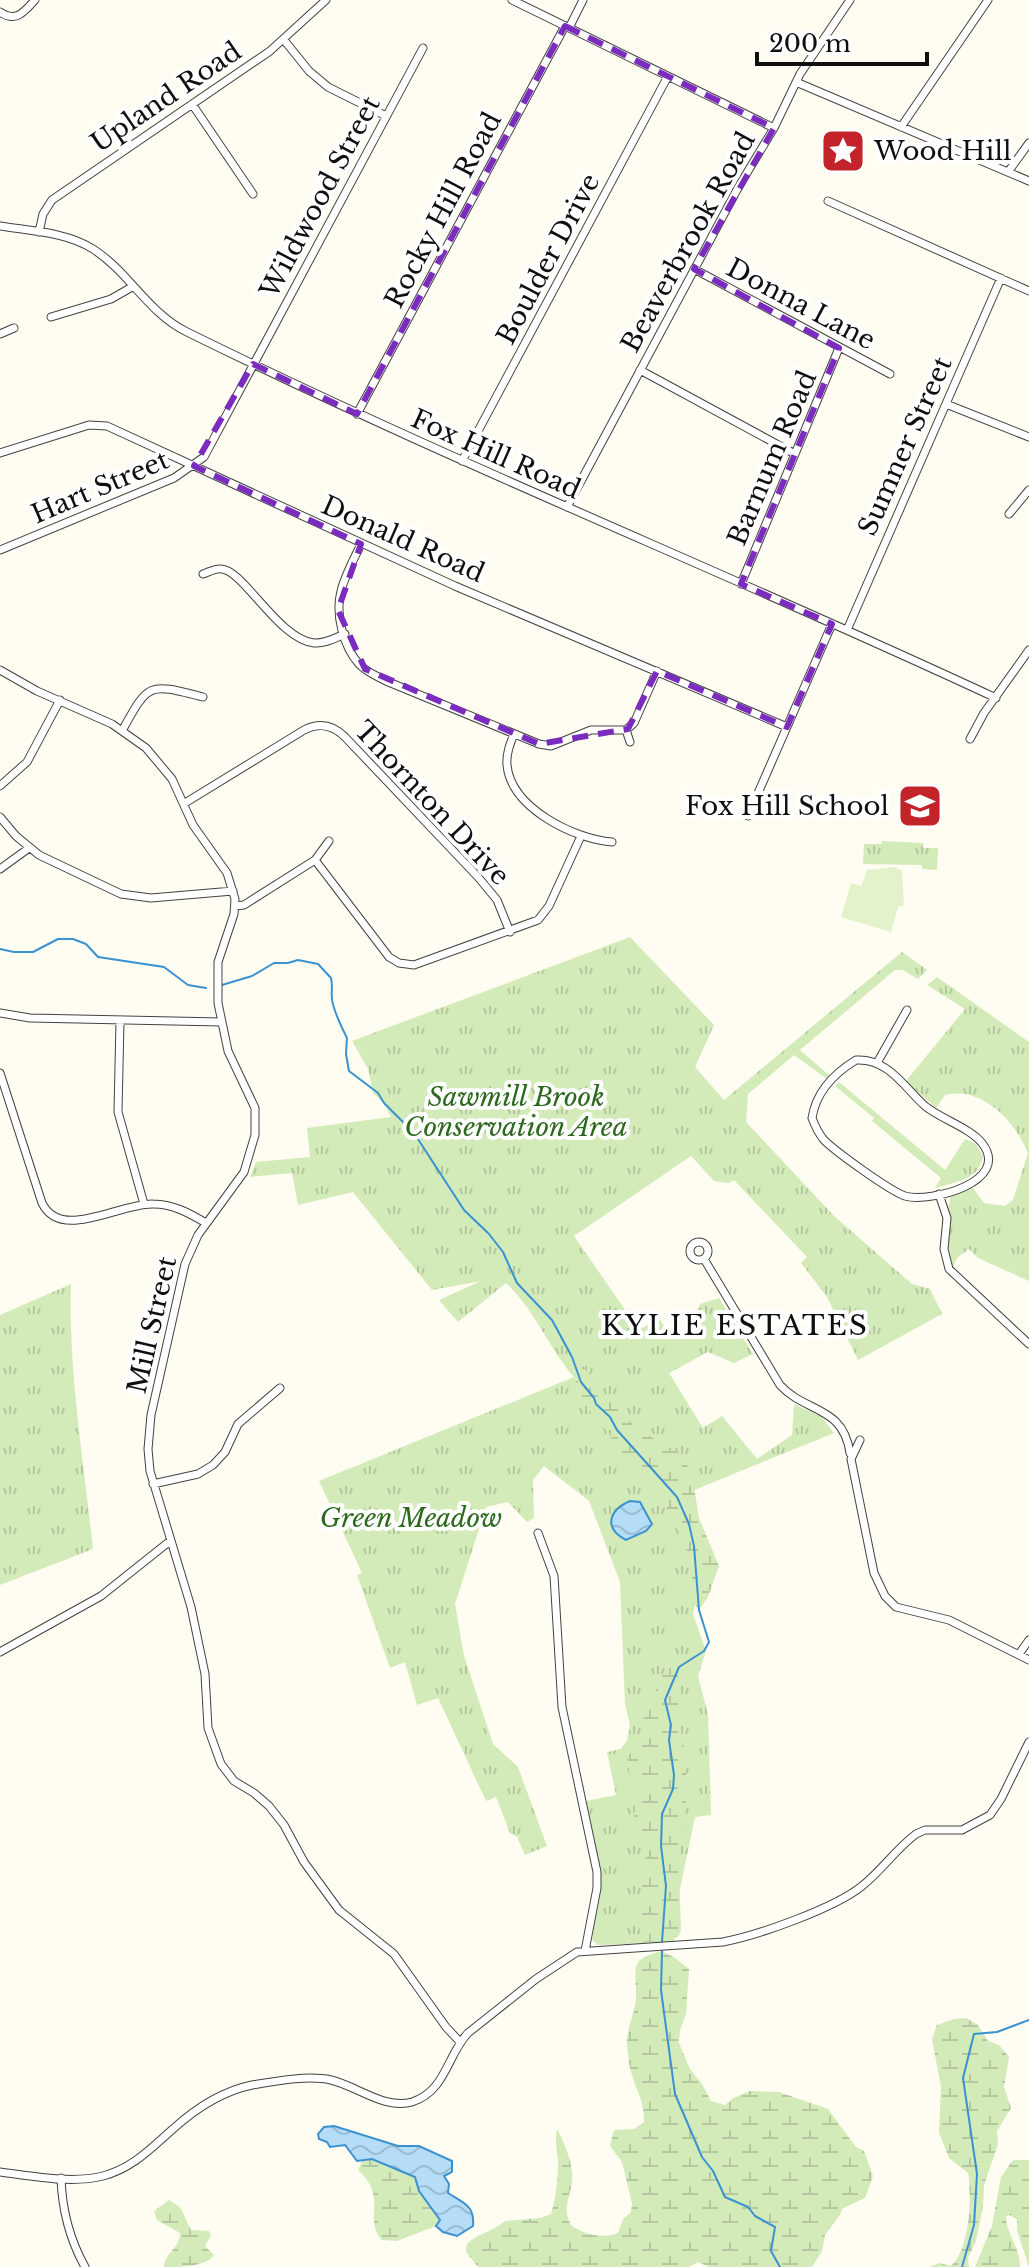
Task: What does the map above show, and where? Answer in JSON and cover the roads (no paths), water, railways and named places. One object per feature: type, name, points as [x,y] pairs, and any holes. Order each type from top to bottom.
[{"type":"street","points":[[0,12],[10,18],[16,17],[35,0]]},
{"type":"street","name":"Upland Road","points":[[39,232],[44,211],[52,200],[284,40],[326,0]]},
{"type":"street","points":[[512,0],[774,128]]},
{"type":"street","name":"Rocky Hill Road","points":[[357,414],[583,0]]},
{"type":"street","name":"Beaverbrook Road","points":[[567,507],[694,269],[774,128],[796,82],[850,0]]},
{"type":"street","points":[[901,127],[988,0]]},
{"type":"street","points":[[284,40],[309,71],[328,87],[386,116]]},
{"type":"street","name":"Wildwood Street","points":[[253,364],[423,48]]},
{"type":"street","name":"Boulder Drive","points":[[462,461],[668,76]]},
{"type":"street","points":[[796,82],[1029,181]]},
{"type":"street","points":[[192,104],[253,194]]},
{"type":"street","points":[[1008,172],[1029,143]]},
{"type":"street","points":[[828,201],[1029,291]]},
{"type":"street","name":"Fox Hill Road","points":[[0,226],[70,238],[109,262],[166,320],[253,364],[357,414],[996,698]]},
{"type":"street","name":"Donna Lane","points":[[694,269],[890,374]]},
{"type":"street","name":"Sumner Street","points":[[847,630],[1001,278]]},
{"type":"street","points":[[51,317],[111,299],[132,287]]},
{"type":"street","points":[[0,334],[14,328]]},
{"type":"street","name":"Barnum Road","points":[[741,584],[839,348]]},
{"type":"street","name":"Hart Street","points":[[0,550],[174,478],[194,466],[206,452],[253,364]]},
{"type":"street","points":[[640,370],[795,454]]},
{"type":"street","points":[[946,404],[1029,437]]},
{"type":"street","name":"Donald Road","points":[[0,453],[101,424],[361,544],[787,727]]},
{"type":"street","points":[[1009,514],[1029,490]]},
{"type":"street","points":[[361,544],[339,600],[339,616],[353,656],[367,671],[548,746],[591,730],[626,730],[634,723],[657,671]]},
{"type":"street","points":[[203,574],[221,568],[232,573],[270,614],[306,641],[323,642],[345,634]]},
{"type":"street","points":[[748,816],[832,624]]},
{"type":"street","points":[[970,739],[1029,650]]},
{"type":"street","name":"Mill Street","points":[[0,670],[122,731],[146,748],[165,769],[185,803],[193,825],[227,873],[235,906],[218,962],[221,1022],[231,1058],[254,1104],[255,1135],[244,1172],[206,1223],[185,1264],[151,1415],[148,1456],[153,1484],[191,1607],[201,1652],[210,1734],[223,1768],[234,1781],[269,1806],[339,1910],[394,1954],[448,2030],[460,2042]]},
{"type":"street","points":[[122,731],[142,697],[150,691],[163,689],[203,697]]},
{"type":"street","points":[[0,786],[27,762],[60,700]]},
{"type":"street","name":"Thornton Drive","points":[[185,803],[304,730],[329,726],[345,737],[478,877],[497,900],[510,932]]},
{"type":"street","points":[[626,730],[630,742]]},
{"type":"street","points":[[514,734],[507,758],[512,783],[545,819],[581,836],[612,842]]},
{"type":"street","points":[[0,817],[29,848],[87,880],[131,897],[233,891]]},
{"type":"street","points":[[315,860],[386,954],[410,966],[532,924],[546,913],[581,836]]},
{"type":"street","points":[[235,906],[244,905],[315,860],[329,841]]},
{"type":"street","points":[[0,869],[29,848]]},
{"type":"street","points":[[877,1063],[907,1010]]},
{"type":"street","points":[[0,1013],[30,1018],[221,1022]]},
{"type":"street","points":[[120,1021],[118,1112],[144,1204]]},
{"type":"street","points":[[856,1060],[877,1063],[927,1107],[978,1139],[988,1162],[982,1177],[973,1184],[939,1194],[921,1197],[904,1195],[823,1139],[812,1118],[818,1095],[856,1060]]},
{"type":"street","points":[[0,1073],[42,1203],[50,1215],[60,1221],[71,1222],[144,1204],[173,1207],[206,1223]]},
{"type":"street","points":[[939,1194],[947,1218],[945,1253],[952,1273],[1029,1344]]},
{"type":"street","points":[[704,1259],[780,1385],[834,1419],[847,1439],[874,1573],[887,1599],[900,1608],[949,1620],[1029,1660]]},
{"type":"street","points":[[153,1484],[198,1474],[213,1465],[225,1452],[238,1424],[280,1388]]},
{"type":"street","points":[[851,1459],[860,1440]]},
{"type":"street","points":[[538,1533],[554,1576],[562,1707],[597,1872],[597,1888],[585,1951]]},
{"type":"street","points":[[0,1652],[101,1596],[170,1541]]},
{"type":"street","points":[[1019,1654],[1029,1640]]},
{"type":"street","points":[[0,2172],[92,2178],[127,2166],[150,2151],[198,2109],[233,2091],[251,2086],[324,2079],[386,2101],[412,2102],[439,2083],[460,2042],[482,2021],[568,1957],[585,1951],[728,1942],[842,1899],[873,1877],[916,1834],[925,1830],[962,1830],[990,1815],[1029,1742]]},
{"type":"street","points":[[61,2178],[71,2233],[85,2267]]},
{"type":"water","points":[[630,1501],[640,1502],[652,1524],[646,1531],[626,1540],[614,1530],[612,1519],[617,1509]]},
{"type":"water","points":[[334,2126],[398,2146],[419,2146],[452,2161],[452,2172],[444,2176],[449,2184],[448,2193],[470,2209],[473,2226],[457,2236],[443,2232],[436,2226],[440,2220],[419,2191],[415,2177],[372,2159],[357,2161],[345,2145],[330,2147],[319,2139],[318,2134],[324,2127]]},
{"type":"waterway","points":[[0,949],[33,952],[58,939],[73,939],[86,944],[98,957],[164,967],[188,985],[206,988]]},
{"type":"waterway","points":[[222,985],[252,976],[274,963],[298,960],[318,964],[331,978],[333,1003],[347,1038],[349,1071],[378,1093],[414,1133],[464,1210],[503,1252],[517,1283],[552,1320],[572,1357],[581,1382],[596,1404],[677,1497],[689,1524],[694,1546],[699,1610],[709,1642],[704,1651],[679,1667],[665,1700],[671,1725],[669,1740],[674,1775],[673,1789],[662,1814],[661,1846],[666,1886],[662,1942]]},
{"type":"waterway","points":[[662,1951],[661,1990],[675,2094],[702,2157],[713,2171],[725,2197],[748,2207],[755,2216],[775,2227],[771,2251],[780,2267]]},
{"type":"waterway","points":[[962,2267],[974,2225],[977,2174],[963,2078],[974,2034],[997,2032],[1029,2020]]},
{"type":"place","name":"Wood Hill","points":[[843,151]]},
{"type":"place","name":"Fox Hill School","points":[[920,806]]},
{"type":"district","name":"KYLIE ESTATES","points":[[735,1325]]},
{"type":"park label","name":"Sawmill Brook Conservation Area","points":[[516,1112]]},
{"type":"park label","name":"Green Meadow","points":[[411,1518]]}]
